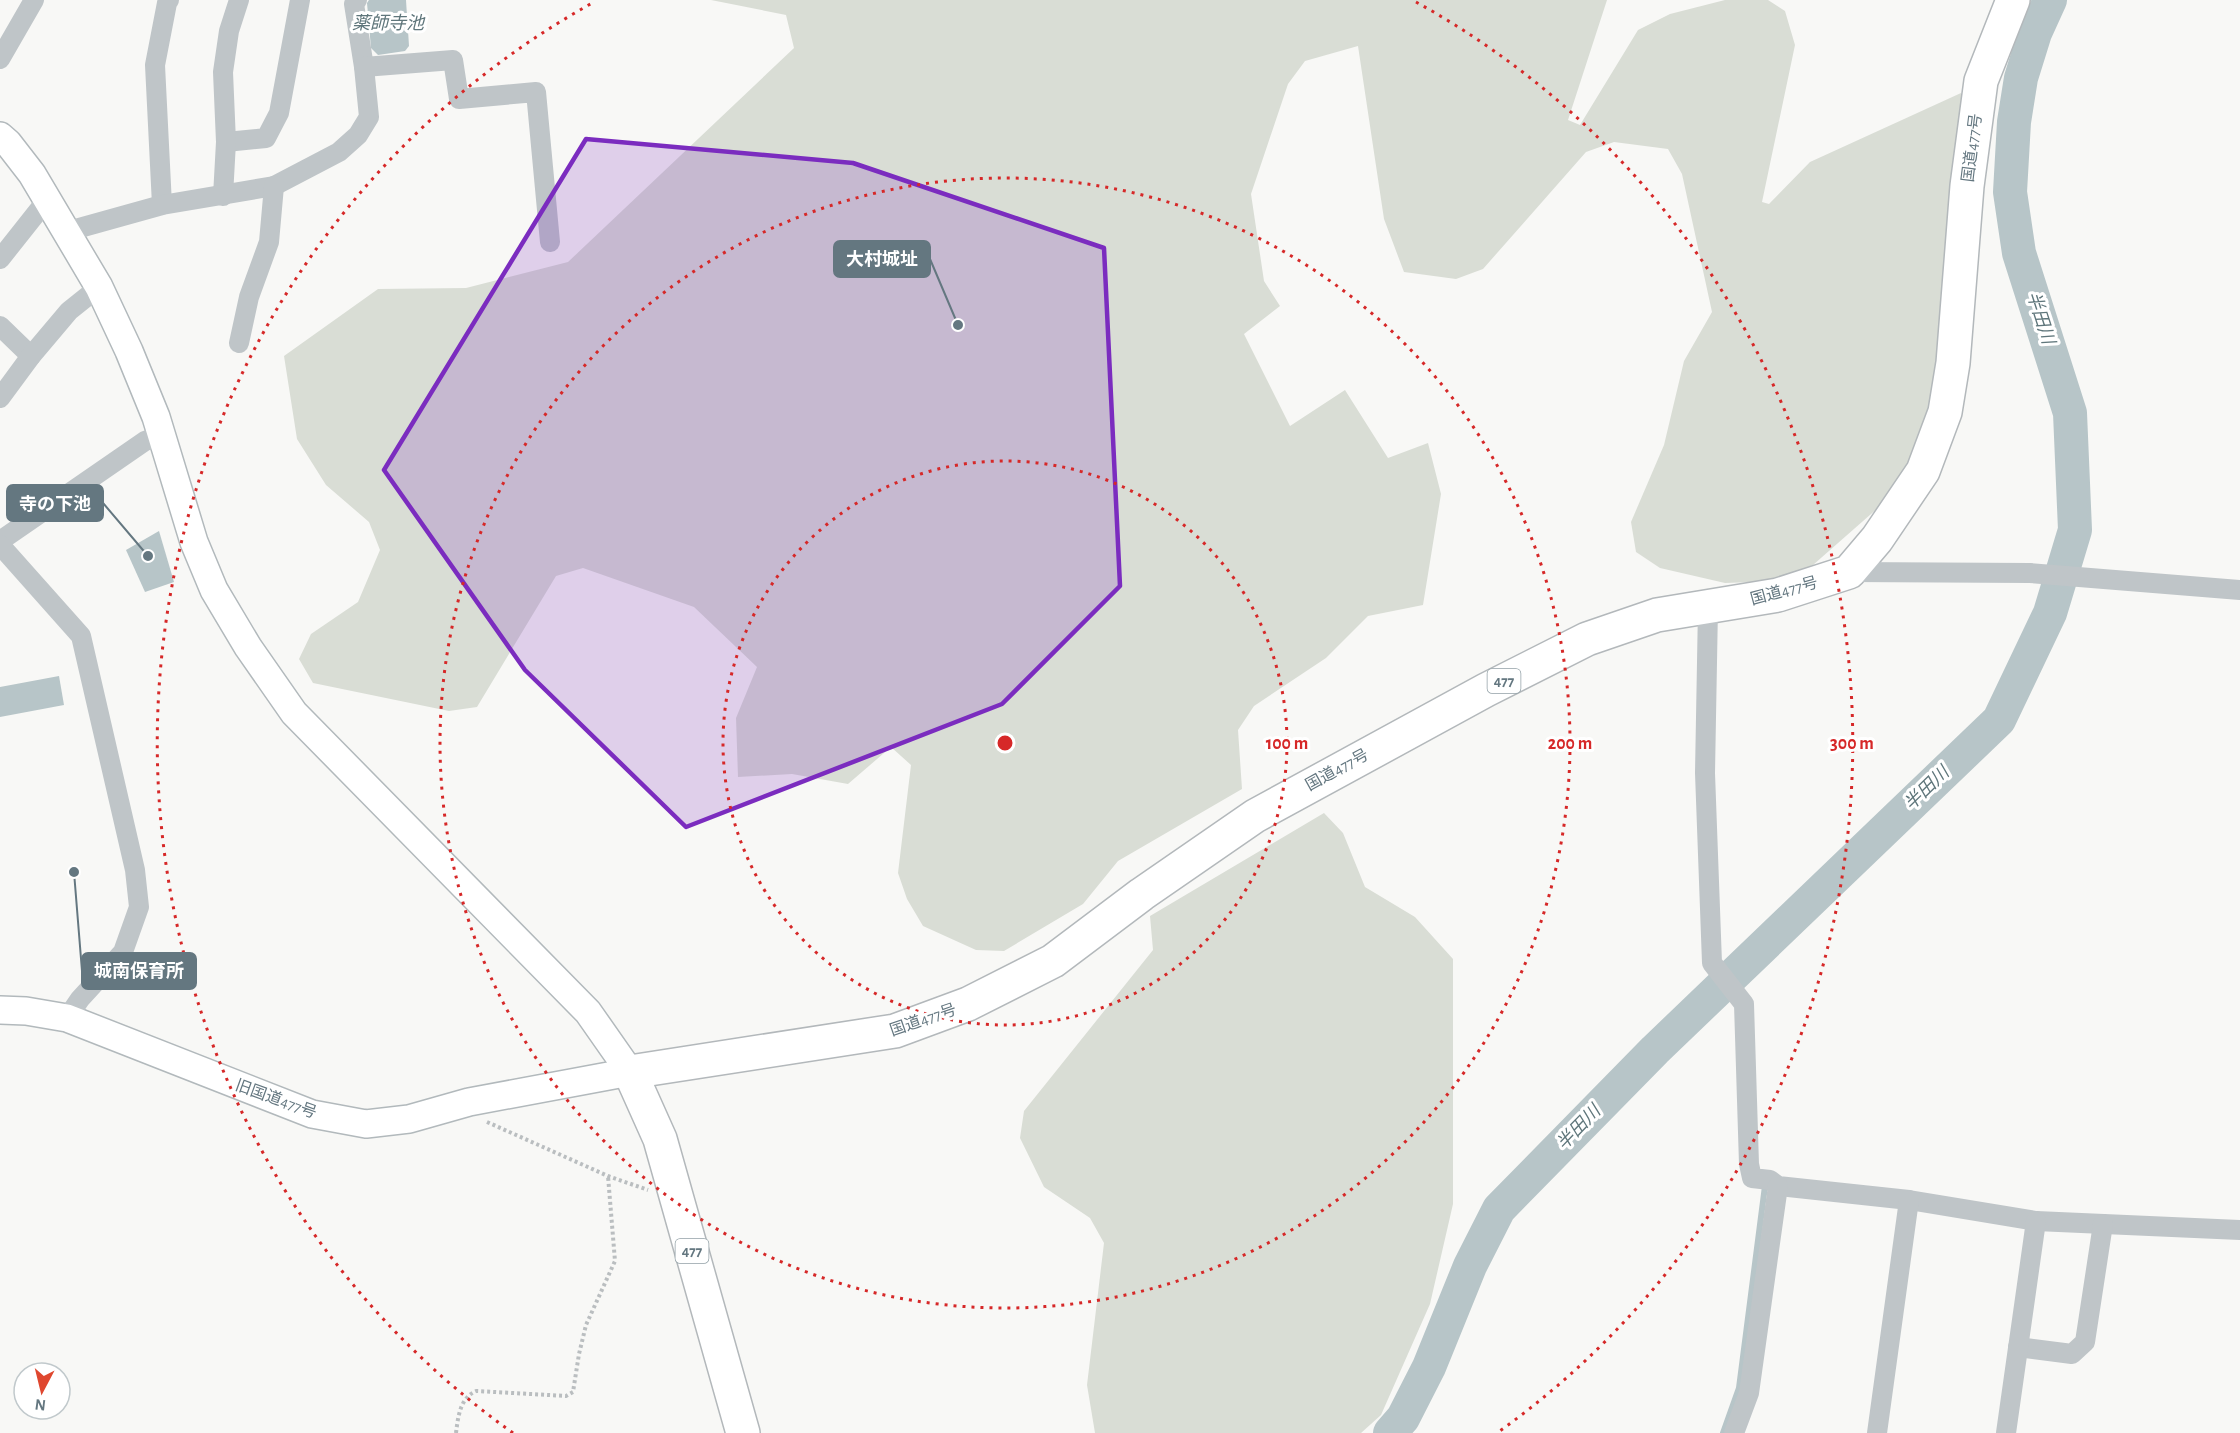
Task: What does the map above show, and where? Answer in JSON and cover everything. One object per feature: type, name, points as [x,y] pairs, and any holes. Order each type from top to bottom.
[{"type":"highway","name":"国道477号","points":[[630,1072],[895,1031],[969,1004],[1053,961],[1142,894],[1255,816],[1391,740],[1587,639],[1657,615],[1778,596],[1849,572],[1876,539],[1923,471],[1945,412],[1953,363],[1967,186],[1981,81],[2013,0]]},
{"type":"highway","name":"477","points":[[630,1072],[660,1139],[743,1433]]},
{"type":"street","points":[[0,58],[34,0]]},
{"type":"street","points":[[162,205],[155,65],[169,0]]},
{"type":"street","points":[[223,196],[226,142],[223,72],[229,31],[239,0]]},
{"type":"street","points":[[226,142],[266,138],[279,113],[300,0]]},
{"type":"street","points":[[65,232],[162,205],[274,186],[339,152],[358,135],[369,117],[354,4],[357,0]]},
{"type":"street","points":[[364,66],[453,60],[459,99],[537,92],[550,242]]},
{"type":"street","points":[[0,136],[32,174],[99,287],[129,351],[162,435],[194,542],[214,590],[248,647],[294,713],[588,1012],[630,1072]]},
{"type":"street","points":[[239,343],[249,297],[269,242],[274,186]]},
{"type":"street","points":[[0,259],[46,201]]},
{"type":"street","points":[[0,398],[31,356],[69,311],[99,287]]},
{"type":"street","points":[[0,326],[31,356]]},
{"type":"street","points":[[67,1018],[80,999],[123,952],[140,907],[135,870],[81,636],[0,543],[145,441],[162,435]]},
{"type":"street","points":[[1849,572],[2030,573],[2240,590]]},
{"type":"street","points":[[1708,607],[1705,773],[1712,963],[1744,1004],[1749,1164],[1752,1178],[1770,1180],[1778,1186],[1909,1200],[2036,1221],[2240,1230]]},
{"type":"street","name":"旧国道477号","points":[[0,1010],[26,1011],[67,1018],[312,1114],[366,1124],[409,1119],[470,1102],[630,1072]]},
{"type":"street","points":[[1734,1433],[1749,1393],[1778,1186]]},
{"type":"street","points":[[1877,1433],[1909,1200]]},
{"type":"street","points":[[2006,1433],[2036,1221]]},
{"type":"street","points":[[2018,1347],[2072,1354],[2085,1342],[2103,1224]]},
{"type":"path","points":[[470,1102],[480,1119],[608,1176],[654,1192],[676,1191]]},
{"type":"path","points":[[456,1433],[460,1411],[466,1397],[476,1391],[566,1396],[573,1392],[586,1325],[615,1261],[608,1176]]},
{"type":"highlighted area","points":[[586,139],[853,163],[1104,248],[1120,586],[1002,704],[686,827],[525,670],[384,470]]},
{"type":"shaded area","points":[[711,0],[1607,0],[1568,120],[1580,125],[1638,30],[1670,14],[1725,0],[1768,0],[1785,11],[1795,45],[1762,202],[1769,204],[1810,162],[1961,93],[1964,120],[1931,414],[1912,478],[1813,565],[1781,581],[1725,583],[1660,568],[1636,552],[1631,522],[1664,445],[1684,361],[1712,312],[1682,174],[1668,149],[1614,142],[1586,152],[1483,269],[1456,279],[1404,272],[1384,219],[1358,46],[1305,61],[1288,84],[1251,194],[1264,281],[1280,306],[1244,334],[1290,426],[1345,390],[1388,458],[1428,443],[1441,494],[1423,605],[1368,616],[1326,658],[1254,706],[1238,730],[1242,789],[1118,861],[1083,904],[1004,951],[976,950],[923,926],[907,899],[898,873],[911,765],[891,747],[848,784],[792,774],[738,777],[736,718],[757,667],[694,607],[583,568],[556,576],[477,707],[449,711],[313,683],[299,659],[311,634],[358,602],[380,550],[369,522],[326,485],[297,439],[284,356],[378,289],[466,288],[568,262],[794,48],[786,15]]},
{"type":"shaded area","points":[[1324,813],[1343,833],[1365,887],[1415,917],[1453,959],[1453,1204],[1430,1304],[1381,1415],[1361,1433],[1095,1433],[1087,1385],[1104,1243],[1090,1218],[1044,1187],[1020,1138],[1024,1111],[1153,950],[1150,916]]},
{"type":"water","name":"薬師寺池","points":[[369,0],[406,0],[409,46],[405,51],[378,55],[371,48],[367,3]]},
{"type":"water","points":[[159,531],[174,582],[145,592],[126,550]]},
{"type":"water","points":[[59,676],[64,705],[0,717],[0,687]]},
{"type":"waterway","name":"半田川","points":[[1390,1433],[1403,1418],[1429,1367],[1470,1266],[1499,1209],[1655,1050],[1999,720],[2050,613],[2075,530],[2070,413],[2019,253],[2010,192],[2014,122],[2021,78],[2035,33],[2050,0]]},
{"type":"waterway","points":[[1723,1433],[1739,1388],[1765,1186]]},
{"type":"place","name":"大村城址","points":[[958,325]]},
{"type":"place","name":"寺の下池","points":[[148,556]]},
{"type":"place","name":"城南保育所","points":[[74,872]]}]
